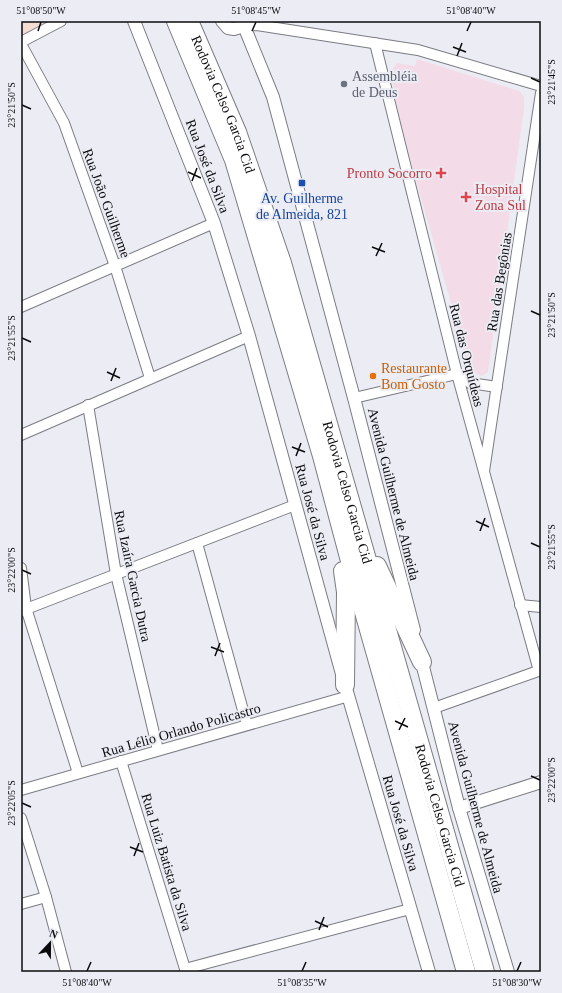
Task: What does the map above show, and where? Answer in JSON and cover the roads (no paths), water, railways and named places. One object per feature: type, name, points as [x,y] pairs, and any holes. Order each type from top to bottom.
[{"type":"highway","name":"Rodovia Celso Garcia Cid","points":[[176,21],[234,160],[322,456],[356,585],[466,972]]},
{"type":"highway","name":"Rodovia Celso Garcia Cid","points":[[189,21],[237,132],[282,263],[485,972]]},
{"type":"highway","points":[[196,21],[225,86],[237,132]]},
{"type":"highway","points":[[322,456],[325,488],[342,561],[346,592],[347,691]]},
{"type":"highway","points":[[342,472],[352,492],[374,559],[422,662]]},
{"type":"street","points":[[21,43],[61,21]]},
{"type":"street","name":"Rua José da Silva","points":[[134,21],[214,223],[249,336],[347,691],[429,972]]},
{"type":"street","points":[[222,21],[228,28],[234,29],[243,23],[418,50],[541,86]]},
{"type":"street","name":"Avenida Guilherme de Almeida","points":[[243,23],[273,97],[354,398],[459,808],[508,972]]},
{"type":"street","name":"Rua João Guilherme","points":[[21,43],[64,123],[115,266],[150,378]]},
{"type":"street","name":"Rua das Orquídeas","points":[[375,43],[483,474],[540,671]]},
{"type":"street","name":"Rua das Begônias","points":[[483,474],[541,93]]},
{"type":"street","points":[[21,307],[214,223]]},
{"type":"street","points":[[21,435],[249,336]]},
{"type":"street","points":[[354,398],[457,374],[470,383],[482,386],[497,386]]},
{"type":"street","name":"Rua Izaíra Garcia Dutra","points":[[88,405],[116,574],[158,750]]},
{"type":"street","points":[[24,610],[295,505]]},
{"type":"street","points":[[197,543],[247,725]]},
{"type":"street","points":[[21,568],[24,610],[78,773]]},
{"type":"street","points":[[520,605],[541,607]]},
{"type":"street","points":[[434,708],[540,671]]},
{"type":"street","name":"Rua Lélio Orlando Policastro","points":[[21,790],[247,725],[347,691]]},
{"type":"street","name":"Rua Luiz Batista da Silva","points":[[121,761],[186,971]]},
{"type":"street","points":[[459,808],[541,782]]},
{"type":"street","points":[[21,818],[46,898],[66,972]]},
{"type":"street","points":[[21,904],[46,898]]},
{"type":"street","points":[[186,971],[410,909]]},
{"type":"place","name":"Assembléia de Deus","points":[[344,84]]},
{"type":"place","name":"Pronto Socorro","points":[[441,173]]},
{"type":"place","name":"Av. Guilherme de Almeida, 821","points":[[302,183]]},
{"type":"place","name":"Hospital Zona Sul","points":[[466,197]]},
{"type":"place","name":"Restaurante Bom Gosto","points":[[373,376]]}]
